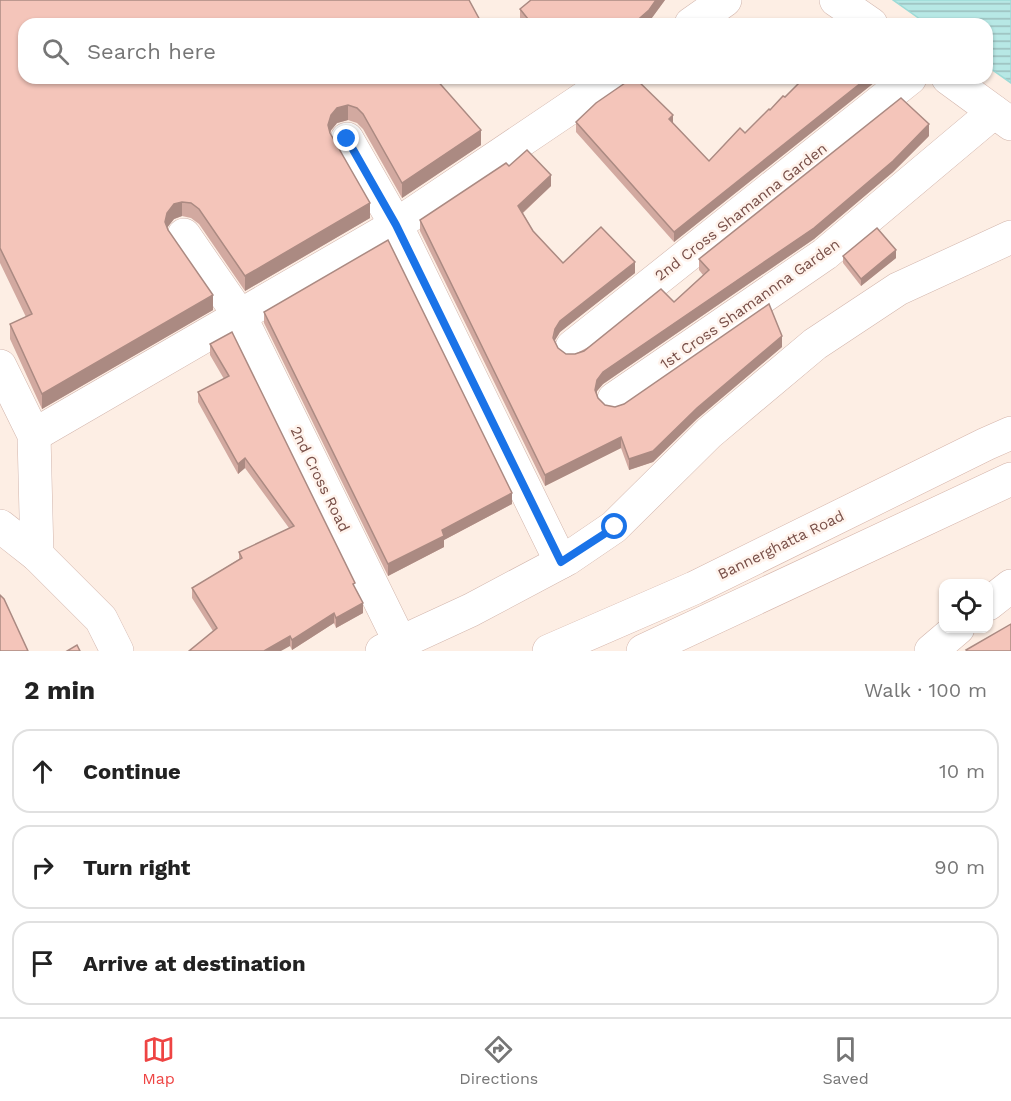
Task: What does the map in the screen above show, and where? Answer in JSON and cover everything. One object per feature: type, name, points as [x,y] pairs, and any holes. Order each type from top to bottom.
[{"type":"street","points":[[700,18],[726,0]]},
{"type":"street","points":[[836,0],[862,18]]},
{"type":"street","points":[[34,435],[396,225],[605,84]]},
{"type":"street","name":"2nd Cross Shamanna Garden","points":[[572,347],[902,84]]},
{"type":"street","points":[[956,84],[1003,118]]},
{"type":"street","name":"1st Cross Shamannna Garden","points":[[614,399],[825,254],[1003,118]]},
{"type":"street","points":[[347,139],[396,225],[561,562]]},
{"type":"street","name":"2nd Cross Road","points":[[184,235],[240,316],[391,647]]},
{"type":"street","points":[[391,647],[471,610],[561,562],[615,527],[709,433],[815,344],[898,289],[1011,237]]},
{"type":"street","points":[[0,366],[34,435],[37,555]]},
{"type":"street","name":"Bannerghatta Road","points":[[549,651],[694,588],[1011,433]]},
{"type":"street","points":[[643,651],[1011,479]]},
{"type":"street","points":[[0,526],[37,555],[101,619],[117,651]]},
{"type":"street","points":[[993,600],[1011,586]]},
{"type":"street","points":[[931,651],[952,633]]},
{"type":"water","points":[[893,0],[1011,0],[1011,83],[993,70],[993,18],[918,18]]},
{"type":"building","points":[[0,0],[469,0],[479,18],[18,18],[18,84],[440,84],[481,130],[402,183],[363,114],[357,108],[348,105],[337,108],[331,115],[328,125],[330,133],[370,203],[245,276],[199,209],[191,203],[174,204],[167,213],[165,222],[168,230],[213,295],[42,394],[10,324],[32,314],[0,248]]},
{"type":"building","points":[[531,0],[656,0],[640,18],[527,18],[520,9]]},
{"type":"building","points":[[624,84],[641,84],[673,115],[669,119],[709,161],[740,128],[745,133],[798,84],[859,84],[674,232],[576,122],[596,103]]},
{"type":"building","points":[[901,98],[929,124],[893,161],[814,228],[603,372],[597,380],[595,390],[598,398],[605,405],[615,407],[624,404],[769,304],[782,336],[697,408],[653,451],[629,459],[621,437],[545,475],[420,220],[506,163],[509,166],[527,150],[551,175],[518,206],[533,231],[563,263],[601,227],[635,262],[560,321],[553,338],[558,348],[566,354],[575,354],[584,351],[661,289],[674,302],[709,270],[699,259]]},
{"type":"building","points":[[877,228],[896,250],[861,279],[843,256]]},
{"type":"building","points":[[388,240],[512,493],[442,530],[444,536],[388,564],[264,312]]},
{"type":"building","points":[[232,332],[363,603],[336,618],[334,613],[292,640],[290,636],[264,651],[189,651],[217,628],[192,588],[242,558],[239,552],[294,526],[245,458],[238,464],[198,392],[229,376],[210,344]]},
{"type":"building","points":[[0,595],[4,599],[28,651],[0,651]]},
{"type":"building","points":[[1011,624],[1011,651],[966,650]]},
{"type":"building","points":[[77,645],[80,651],[67,651]]},
{"type":"route","points":[[347,139],[396,225],[561,562],[615,527]]}]
